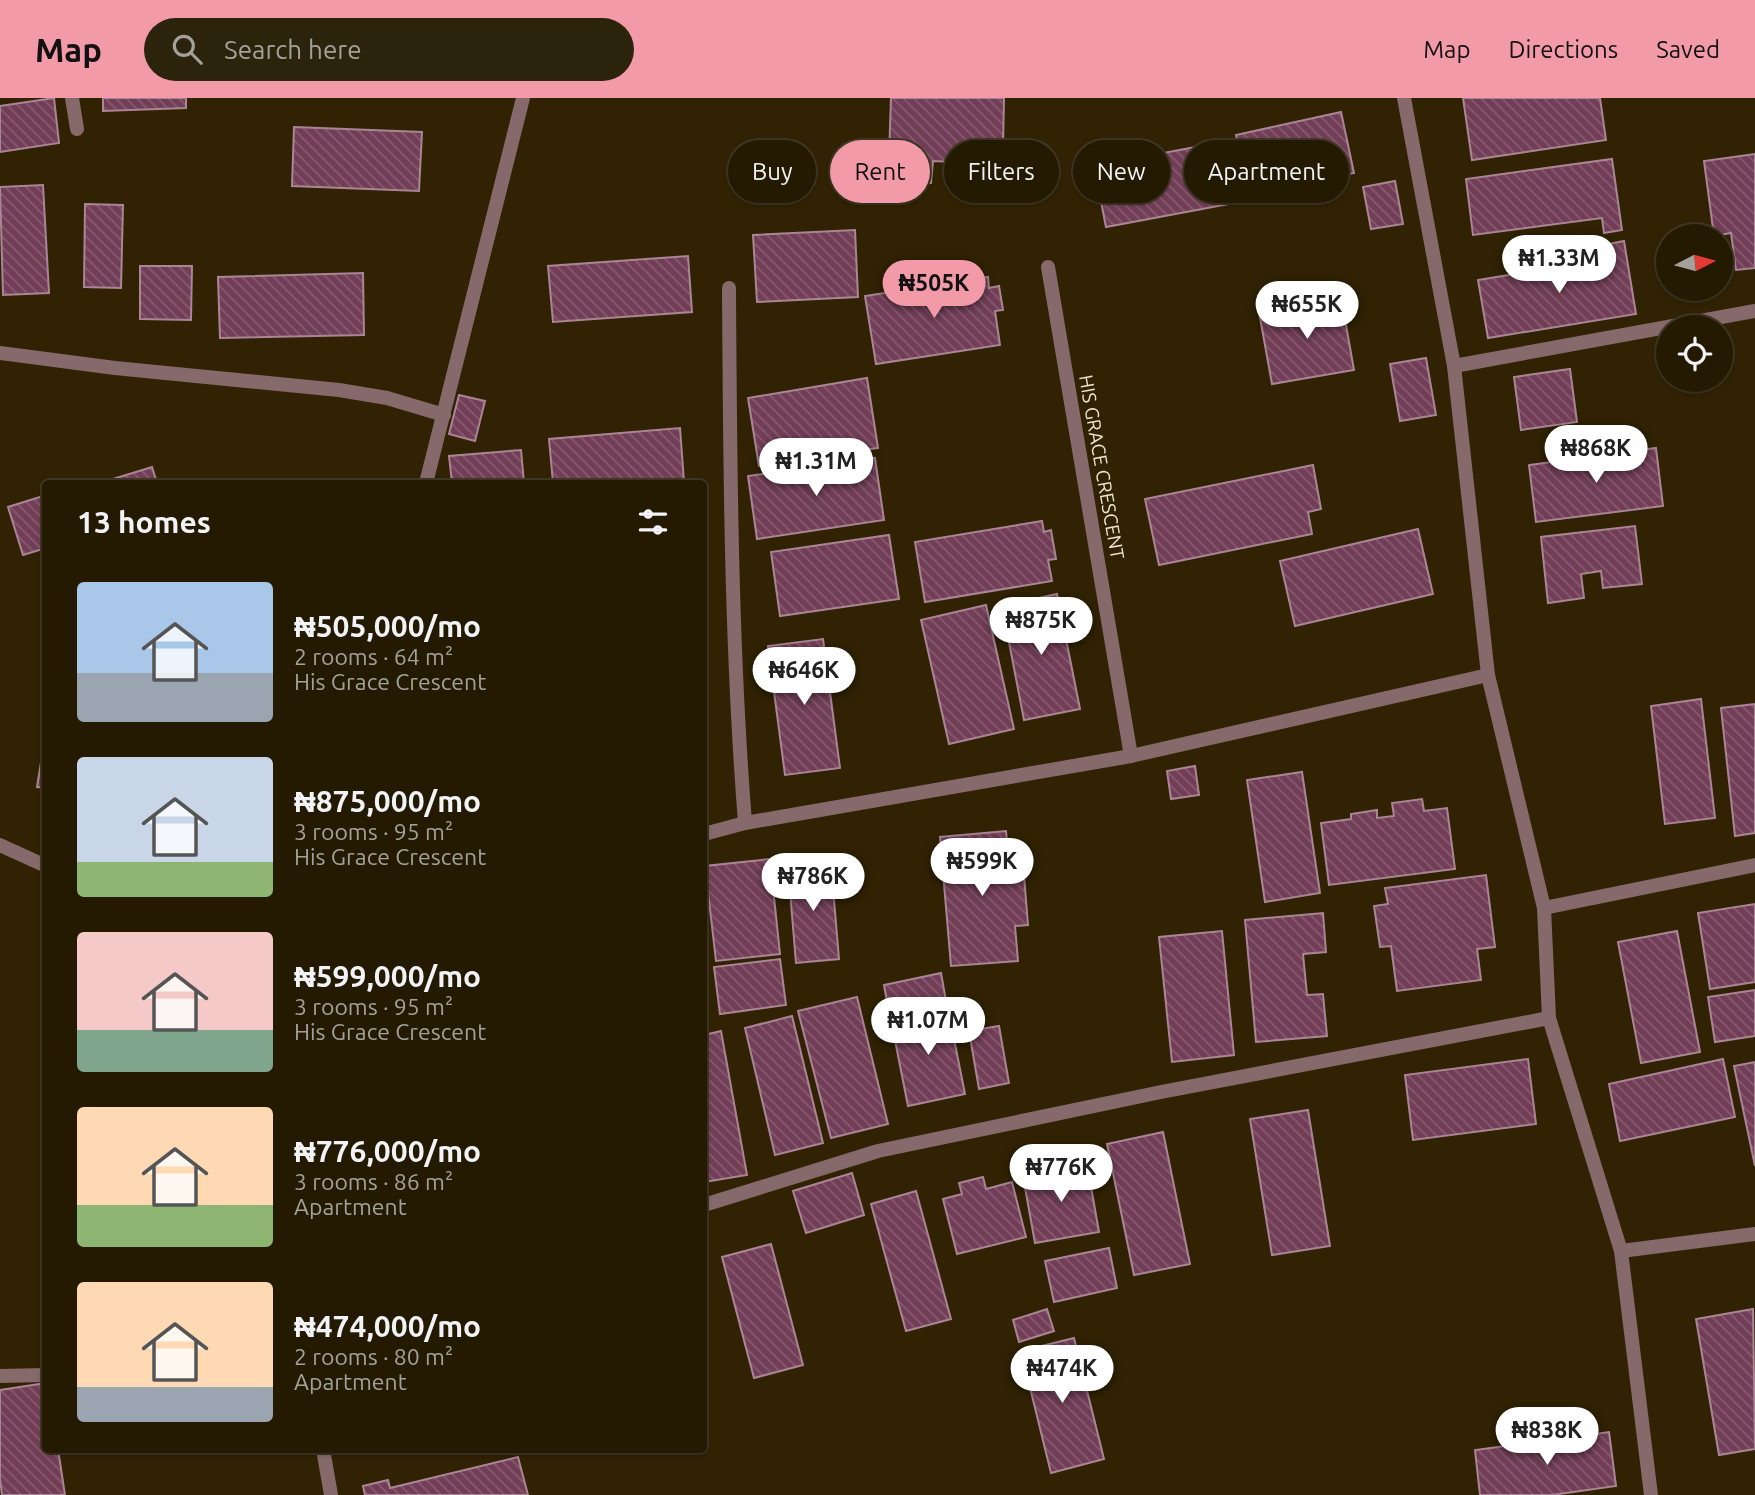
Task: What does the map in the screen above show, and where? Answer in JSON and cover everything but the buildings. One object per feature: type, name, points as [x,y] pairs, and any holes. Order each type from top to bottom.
[{"type":"street","points":[[72,98],[77,129]]},
{"type":"street","points":[[427,480],[523,98]]},
{"type":"street","points":[[1404,98],[1454,366],[1488,676],[1544,908],[1549,1018],[1621,1251],[1651,1495]]},
{"type":"street","name":"HIS GRACE CRESCENT","points":[[1048,267],[1131,756]]},
{"type":"street","points":[[729,288],[732,593],[736,716],[745,823]]},
{"type":"street","points":[[1454,366],[1755,311]]},
{"type":"street","points":[[0,354],[339,390],[387,398],[444,415]]},
{"type":"street","points":[[707,833],[745,823],[1131,756],[1488,676]]},
{"type":"street","points":[[0,845],[42,864]]},
{"type":"street","points":[[1544,908],[1755,866]]},
{"type":"street","points":[[707,1204],[878,1151],[1161,1092],[1549,1018]]},
{"type":"street","points":[[1621,1251],[1755,1234]]},
{"type":"street","points":[[0,1376],[42,1375]]},
{"type":"street","points":[[324,1453],[331,1495]]}]
